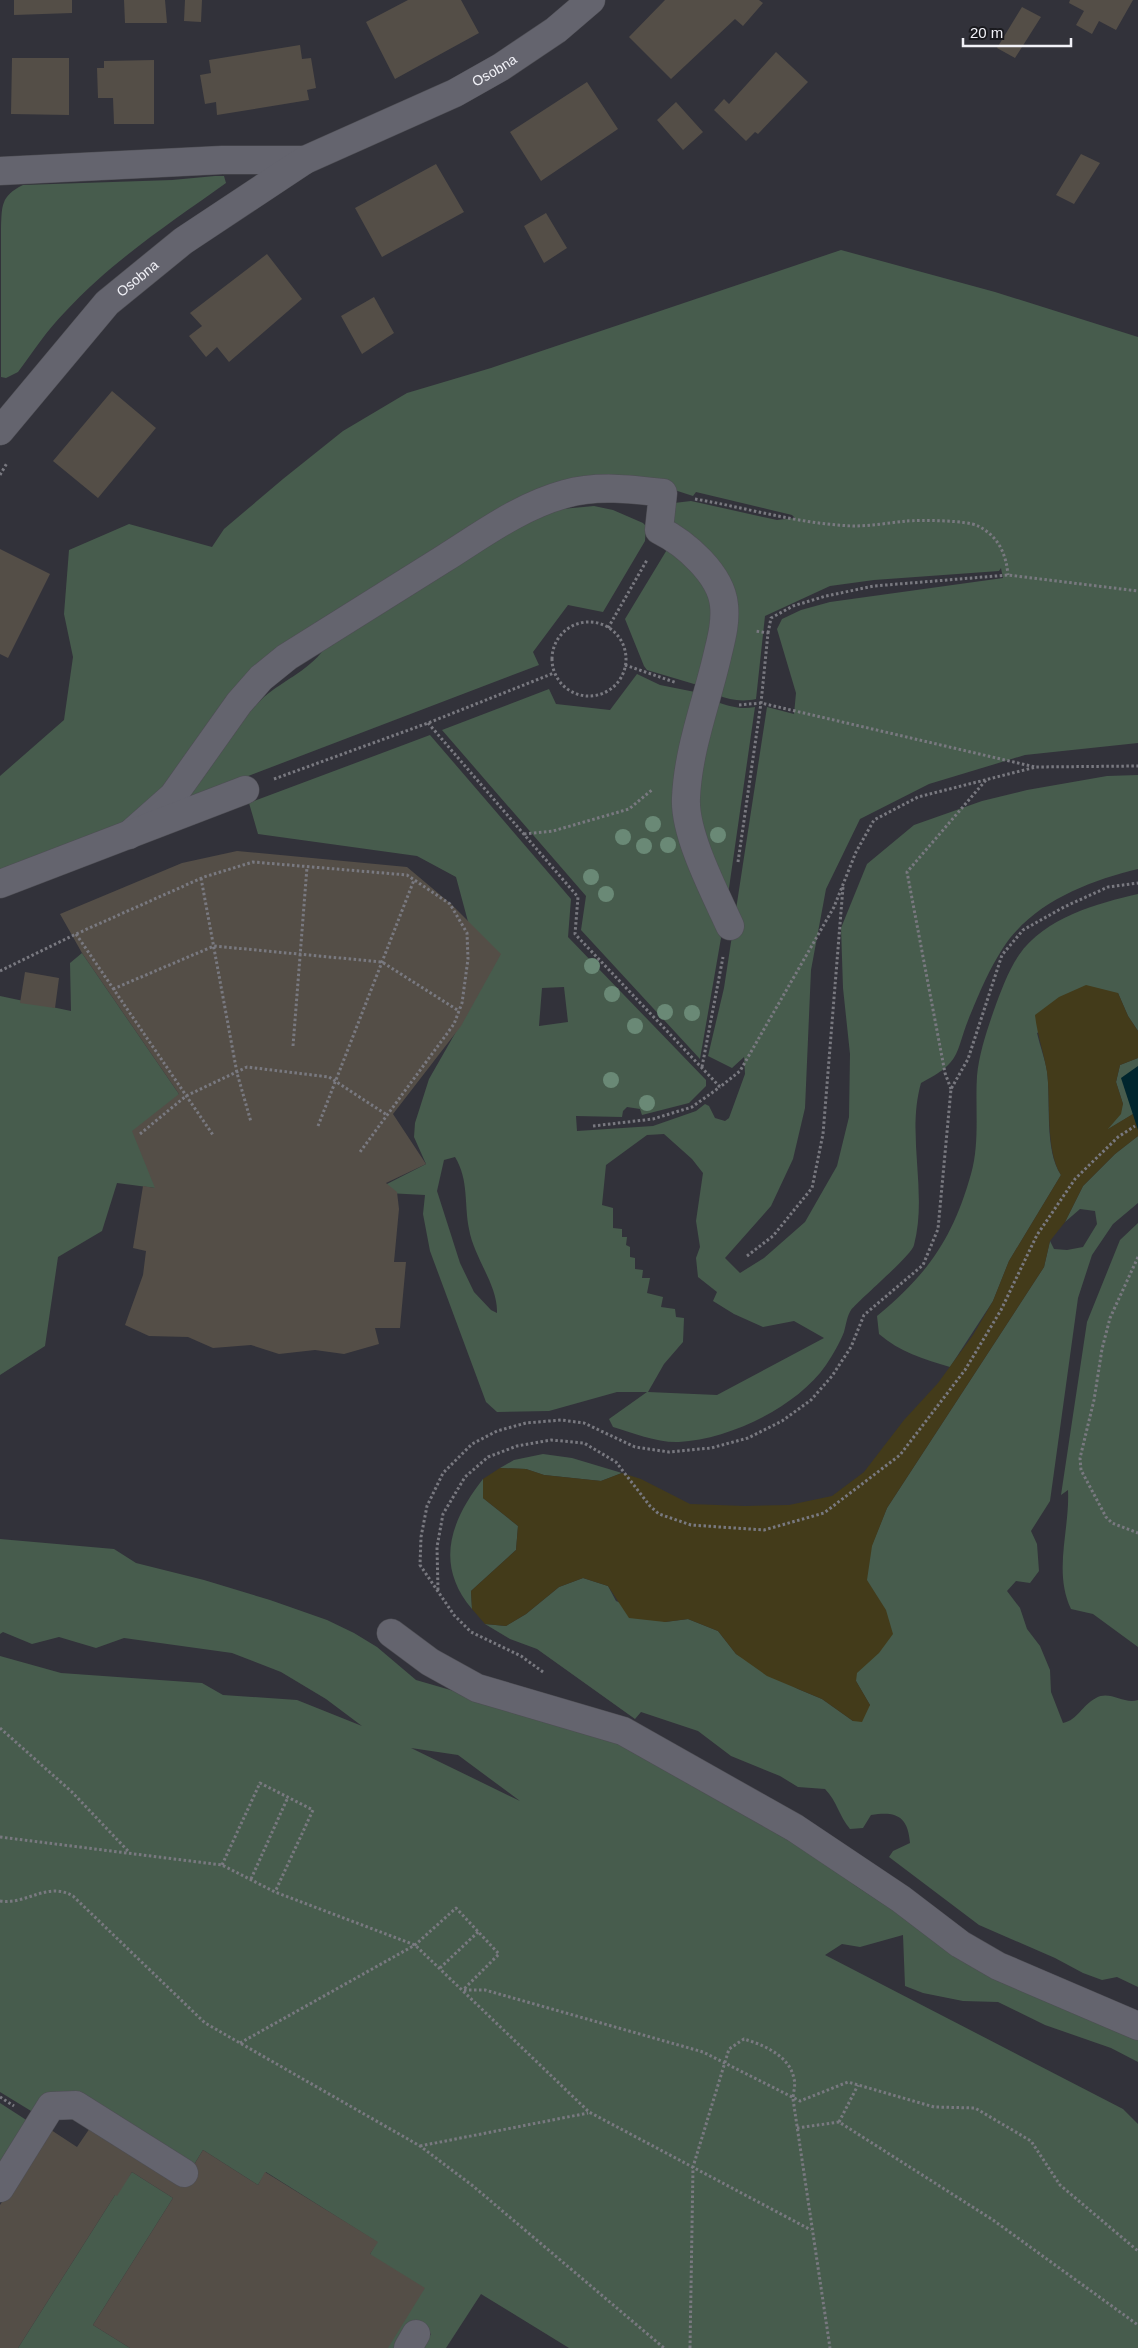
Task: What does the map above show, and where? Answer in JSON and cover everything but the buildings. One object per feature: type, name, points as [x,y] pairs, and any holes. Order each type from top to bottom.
[{"type":"street","name":"Osobna","points":[[0,431],[108,303],[183,241],[305,160],[472,85],[549,35],[591,0]]},
{"type":"street","name":"Osobna","points":[[0,171],[222,160],[305,160]]},
{"type":"street","points":[[129,835],[173,796],[239,703],[261,678],[288,657],[486,532],[540,503],[566,493],[596,489],[630,489],[663,493],[660,530],[680,543],[699,559],[713,576],[724,603],[724,626],[706,702],[693,746],[686,798],[686,818],[730,926]]},
{"type":"street","points":[[0,884],[245,790]]},
{"type":"street","points":[[391,1633],[430,1662],[477,1688],[623,1731],[795,1828],[901,1899],[960,1944],[998,1966],[1138,2026]]},
{"type":"street","points":[[0,2188],[51,2106],[76,2105],[184,2173]]},
{"type":"path","points":[[0,475],[9,460]]},
{"type":"path","points":[[663,493],[788,519],[818,523],[854,526],[922,520],[977,525],[997,540],[1006,559],[1008,575]]},
{"type":"path","points":[[608,628],[652,552]]},
{"type":"path","points":[[1138,591],[1008,575],[874,586],[826,596],[793,606],[771,618],[761,703],[1036,767],[1138,766]]},
{"type":"path","points":[[586,622],[599,623],[608,628],[622,642],[626,655],[625,665],[618,684],[605,692],[591,696],[576,694],[563,685],[554,673],[552,659],[554,646],[562,634],[572,626],[586,622]]},
{"type":"path","points":[[724,626],[768,634]]},
{"type":"path","points":[[625,665],[640,671]]},
{"type":"path","points":[[245,790],[428,723],[554,673]]},
{"type":"path","points":[[428,723],[578,897],[575,934],[720,1087]]},
{"type":"path","points":[[593,1126],[661,1116],[692,1106],[740,1071],[834,906],[856,852],[874,820],[918,797],[1036,767]]},
{"type":"path","points":[[951,1090],[945,1073],[907,872],[986,780]]},
{"type":"path","points":[[524,834],[552,831],[629,809],[656,787]]},
{"type":"path","points":[[0,971],[76,934],[201,878],[228,868],[253,862],[407,875],[450,904],[467,933],[468,959],[459,1011],[454,1024],[360,1152]]},
{"type":"path","points":[[292,1046],[307,867]]},
{"type":"path","points":[[201,878],[237,1072],[251,1122]]},
{"type":"path","points":[[318,1126],[414,880]]},
{"type":"path","points":[[548,1676],[521,1656],[471,1632],[454,1615],[420,1565],[421,1537],[427,1506],[443,1473],[472,1444],[497,1431],[526,1423],[568,1421],[584,1423],[635,1447],[669,1452],[710,1448],[748,1438],[782,1421],[810,1400],[832,1376],[851,1347],[864,1315],[923,1265],[938,1229],[951,1090],[968,1059],[1002,955],[1023,930],[1064,907],[1108,887],[1138,883]]},
{"type":"path","points":[[747,1256],[773,1236],[812,1188],[823,1134],[844,884]]},
{"type":"path","points":[[76,934],[213,1135]]},
{"type":"path","points":[[114,989],[214,946],[382,962],[459,1011]]},
{"type":"path","points":[[140,1134],[186,1096],[247,1067],[317,1074],[329,1077],[387,1115]]},
{"type":"path","points":[[438,1590],[437,1547],[443,1514],[465,1477],[488,1458],[517,1446],[551,1440],[584,1443],[616,1462],[658,1514],[691,1525],[764,1530],[824,1513],[900,1455],[965,1370],[1001,1310],[1037,1235],[1075,1179],[1118,1137],[1134,1126]]},
{"type":"path","points":[[1138,1257],[1110,1318],[1102,1349],[1094,1400],[1080,1458],[1081,1470],[1106,1517],[1112,1523],[1138,1533]]},
{"type":"path","points":[[0,1728],[72,1792],[130,1852]]},
{"type":"path","points":[[222,1865],[260,1783],[288,1797],[313,1810],[275,1892]]},
{"type":"path","points":[[251,1880],[288,1797]]},
{"type":"path","points":[[0,1837],[222,1865],[275,1892],[415,1945],[589,2112],[811,2230]]},
{"type":"path","points":[[0,1902],[29,1897],[52,1890],[68,1894],[85,1906],[205,2023],[420,2146],[473,2186],[664,2348]]},
{"type":"path","points":[[240,2043],[415,1945],[456,1908],[499,1954],[463,1990]]},
{"type":"path","points":[[440,1968],[478,1932]]},
{"type":"path","points":[[463,1990],[485,1990],[703,2052],[800,2101],[848,2082],[934,2107],[975,2108],[1031,2142],[1060,2185],[1138,2251]]},
{"type":"path","points":[[691,2348],[693,2167],[730,2049],[744,2039],[764,2045],[784,2060],[794,2079],[793,2099],[830,2348]]},
{"type":"path","points":[[839,2122],[858,2085]]},
{"type":"path","points":[[420,2146],[589,2112]]},
{"type":"path","points":[[797,2128],[839,2122],[993,2220],[1138,2325]]},
{"type":"green space","points":[[224,176],[226,183],[142,243],[102,276],[58,319],[18,372],[6,378],[1,377],[2,208],[10,193],[23,185],[172,180]]},
{"type":"green space","points":[[841,250],[995,292],[1138,337],[1138,743],[1025,755],[929,784],[860,819],[826,889],[811,970],[805,1108],[793,1159],[771,1206],[725,1258],[740,1273],[764,1258],[805,1222],[837,1166],[849,1117],[850,1054],[843,988],[841,928],[867,864],[914,825],[982,801],[1027,790],[1107,776],[1138,775],[1138,869],[1100,880],[1063,896],[1029,918],[1015,932],[1003,948],[986,980],[971,1013],[956,1055],[945,1068],[921,1083],[916,1123],[918,1225],[914,1245],[911,1250],[851,1310],[844,1332],[826,1365],[798,1394],[761,1418],[719,1435],[699,1440],[663,1441],[613,1427],[609,1419],[647,1392],[617,1392],[549,1411],[497,1412],[486,1402],[430,1251],[423,1214],[425,1195],[387,1193],[385,1185],[426,1164],[414,1137],[415,1123],[429,1079],[457,1030],[470,929],[456,877],[417,856],[258,834],[249,803],[430,735],[571,899],[568,937],[706,1080],[706,1086],[689,1103],[642,1115],[640,1109],[627,1107],[623,1111],[622,1117],[576,1116],[577,1131],[653,1126],[696,1111],[705,1104],[709,1106],[715,1118],[725,1121],[729,1118],[745,1074],[744,1057],[732,1068],[708,1056],[724,988],[767,707],[794,714],[796,693],[777,629],[782,619],[801,610],[830,602],[1003,578],[1001,568],[999,571],[874,580],[830,586],[765,616],[756,699],[731,699],[717,695],[731,634],[670,527],[674,503],[691,501],[777,520],[795,518],[792,515],[696,492],[693,496],[659,485],[586,481],[322,626],[173,785],[107,835],[0,877],[0,776],[64,720],[73,657],[64,614],[69,550],[129,524],[212,547],[224,529],[343,431],[407,393],[491,368]],"holes":[[[564,987],[568,1022],[539,1026],[542,988]],[[664,1134],[692,1159],[703,1173],[696,1221],[700,1247],[696,1258],[698,1277],[717,1292],[713,1301],[734,1314],[763,1327],[794,1321],[824,1338],[717,1395],[648,1392],[664,1364],[683,1342],[684,1318],[676,1317],[675,1309],[661,1307],[663,1297],[647,1293],[650,1278],[642,1278],[643,1270],[635,1269],[635,1258],[630,1257],[630,1247],[626,1245],[627,1237],[622,1237],[622,1229],[613,1228],[613,1208],[602,1205],[606,1165],[647,1135]],[[455,1157],[462,1174],[469,1229],[494,1292],[497,1313],[491,1310],[474,1292],[460,1263],[437,1191],[444,1160]]]},
{"type":"green space","points":[[594,506],[613,510],[643,523],[646,526],[645,541],[603,612],[568,605],[533,652],[539,665],[180,802],[218,750],[261,700],[310,664],[323,650],[477,548],[536,518],[562,509]]},
{"type":"green space","points":[[667,540],[715,599],[704,682],[694,684],[647,670],[625,619],[668,548]]},
{"type":"green space","points":[[637,674],[660,685],[700,693],[692,850],[721,938],[700,1059],[581,930],[586,896],[442,730],[549,689],[556,704],[610,710]]},
{"type":"green space","points":[[714,701],[739,708],[755,707],[726,909],[692,806]]},
{"type":"green space","points":[[1138,894],[1138,1031],[1128,1016],[1118,993],[1037,1033],[1047,1071],[1052,1152],[1061,1175],[1009,1261],[993,1301],[950,1367],[921,1358],[895,1346],[879,1334],[877,1316],[911,1285],[936,1253],[947,1236],[964,1197],[974,1162],[977,1125],[977,1076],[980,1059],[994,1010],[1011,968],[1030,942],[1057,922],[1106,902]]},
{"type":"green space","points":[[82,953],[179,1094],[155,1188],[117,1183],[102,1231],[58,1257],[45,1346],[0,1375],[0,996],[71,1011],[70,963]]},
{"type":"green space","points":[[1138,1058],[1138,1111],[1107,1130],[1123,1104],[1116,1082],[1120,1065]]},
{"type":"green space","points":[[1138,1136],[1138,1203],[1113,1224],[1092,1255],[1078,1298],[1050,1501],[1031,1531],[1037,1544],[1039,1571],[1030,1583],[1016,1581],[1007,1591],[1020,1608],[1027,1629],[1040,1646],[1050,1670],[1051,1692],[1063,1723],[1073,1719],[1091,1701],[1101,1696],[1112,1696],[1128,1701],[1138,1700],[1138,1987],[1117,1977],[1102,1980],[1083,1973],[1055,1958],[979,1925],[889,1857],[893,1851],[910,1843],[907,1827],[899,1817],[887,1814],[871,1815],[863,1828],[850,1829],[825,1789],[798,1787],[780,1776],[731,1756],[698,1731],[641,1712],[635,1719],[537,1649],[510,1639],[485,1624],[506,1626],[526,1614],[559,1587],[583,1578],[608,1586],[616,1601],[665,1622],[688,1619],[718,1631],[736,1654],[798,1689],[822,1699],[853,1721],[870,1705],[856,1681],[829,1650],[887,1508],[1044,1267],[1050,1241],[1054,1249],[1067,1250],[1083,1247],[1097,1224],[1095,1211],[1080,1209],[1065,1222],[1083,1186],[1115,1154]]},
{"type":"green space","points":[[1138,1223],[1138,1647],[1093,1614],[1071,1609],[1063,1580],[1068,1490],[1061,1495],[1087,1322],[1120,1240]]},
{"type":"green space","points":[[543,1454],[572,1458],[622,1473],[601,1481],[544,1475],[526,1469],[500,1468],[514,1460]]},
{"type":"green space","points":[[483,1479],[483,1498],[518,1526],[516,1550],[471,1591],[472,1609],[460,1592],[453,1575],[450,1559],[451,1542],[462,1510]]},
{"type":"green space","points":[[0,1539],[114,1549],[136,1563],[204,1580],[327,1620],[377,1647],[416,1680],[578,1727],[637,1752],[815,1856],[856,1886],[929,1934],[1138,2039],[1138,2062],[1111,2048],[1045,2025],[998,2002],[963,2001],[923,1993],[905,1986],[903,1935],[860,1947],[842,1944],[825,1955],[1123,2109],[1138,2124],[1138,2348],[569,2348],[481,2294],[446,2348],[422,2348],[431,2334],[411,2322],[394,2348],[388,2348],[370,2254],[377,2242],[266,2172],[258,2185],[203,2150],[192,2168],[75,2095],[36,2114],[0,2092],[0,1656],[61,1673],[202,1683],[223,1695],[297,1700],[362,1726],[326,1699],[281,1672],[232,1653],[124,1638],[96,1648],[59,1637],[32,1644],[3,1632],[0,1634]],"holes":[[[411,1748],[458,1755],[520,1801]]]},
{"type":"green space","points":[[0,2103],[31,2123],[0,2172]]},
{"type":"green space","points":[[132,2172],[173,2198],[93,2325],[130,2348],[18,2348],[115,2195]]},
{"type":"sand","points":[[1086,985],[1118,993],[1128,1016],[1138,1031],[1138,1058],[1120,1065],[1116,1082],[1123,1104],[1121,1114],[1108,1129],[1138,1111],[1138,1136],[1115,1154],[1083,1186],[1065,1222],[1050,1241],[1044,1267],[887,1508],[872,1546],[867,1580],[886,1610],[893,1634],[879,1653],[857,1673],[856,1681],[870,1705],[862,1722],[853,1721],[822,1699],[767,1676],[736,1654],[718,1631],[688,1619],[665,1622],[629,1618],[608,1586],[583,1578],[559,1587],[526,1614],[506,1626],[485,1624],[472,1609],[471,1591],[516,1550],[518,1526],[483,1498],[483,1479],[500,1468],[526,1469],[544,1475],[601,1481],[622,1473],[641,1479],[690,1504],[745,1506],[789,1505],[832,1496],[864,1472],[904,1420],[938,1383],[973,1335],[993,1301],[1009,1261],[1061,1175],[1053,1153],[1047,1072],[1035,1015],[1059,997]]},
{"type":"water","points":[[1138,1066],[1138,1130],[1121,1078]]}]
